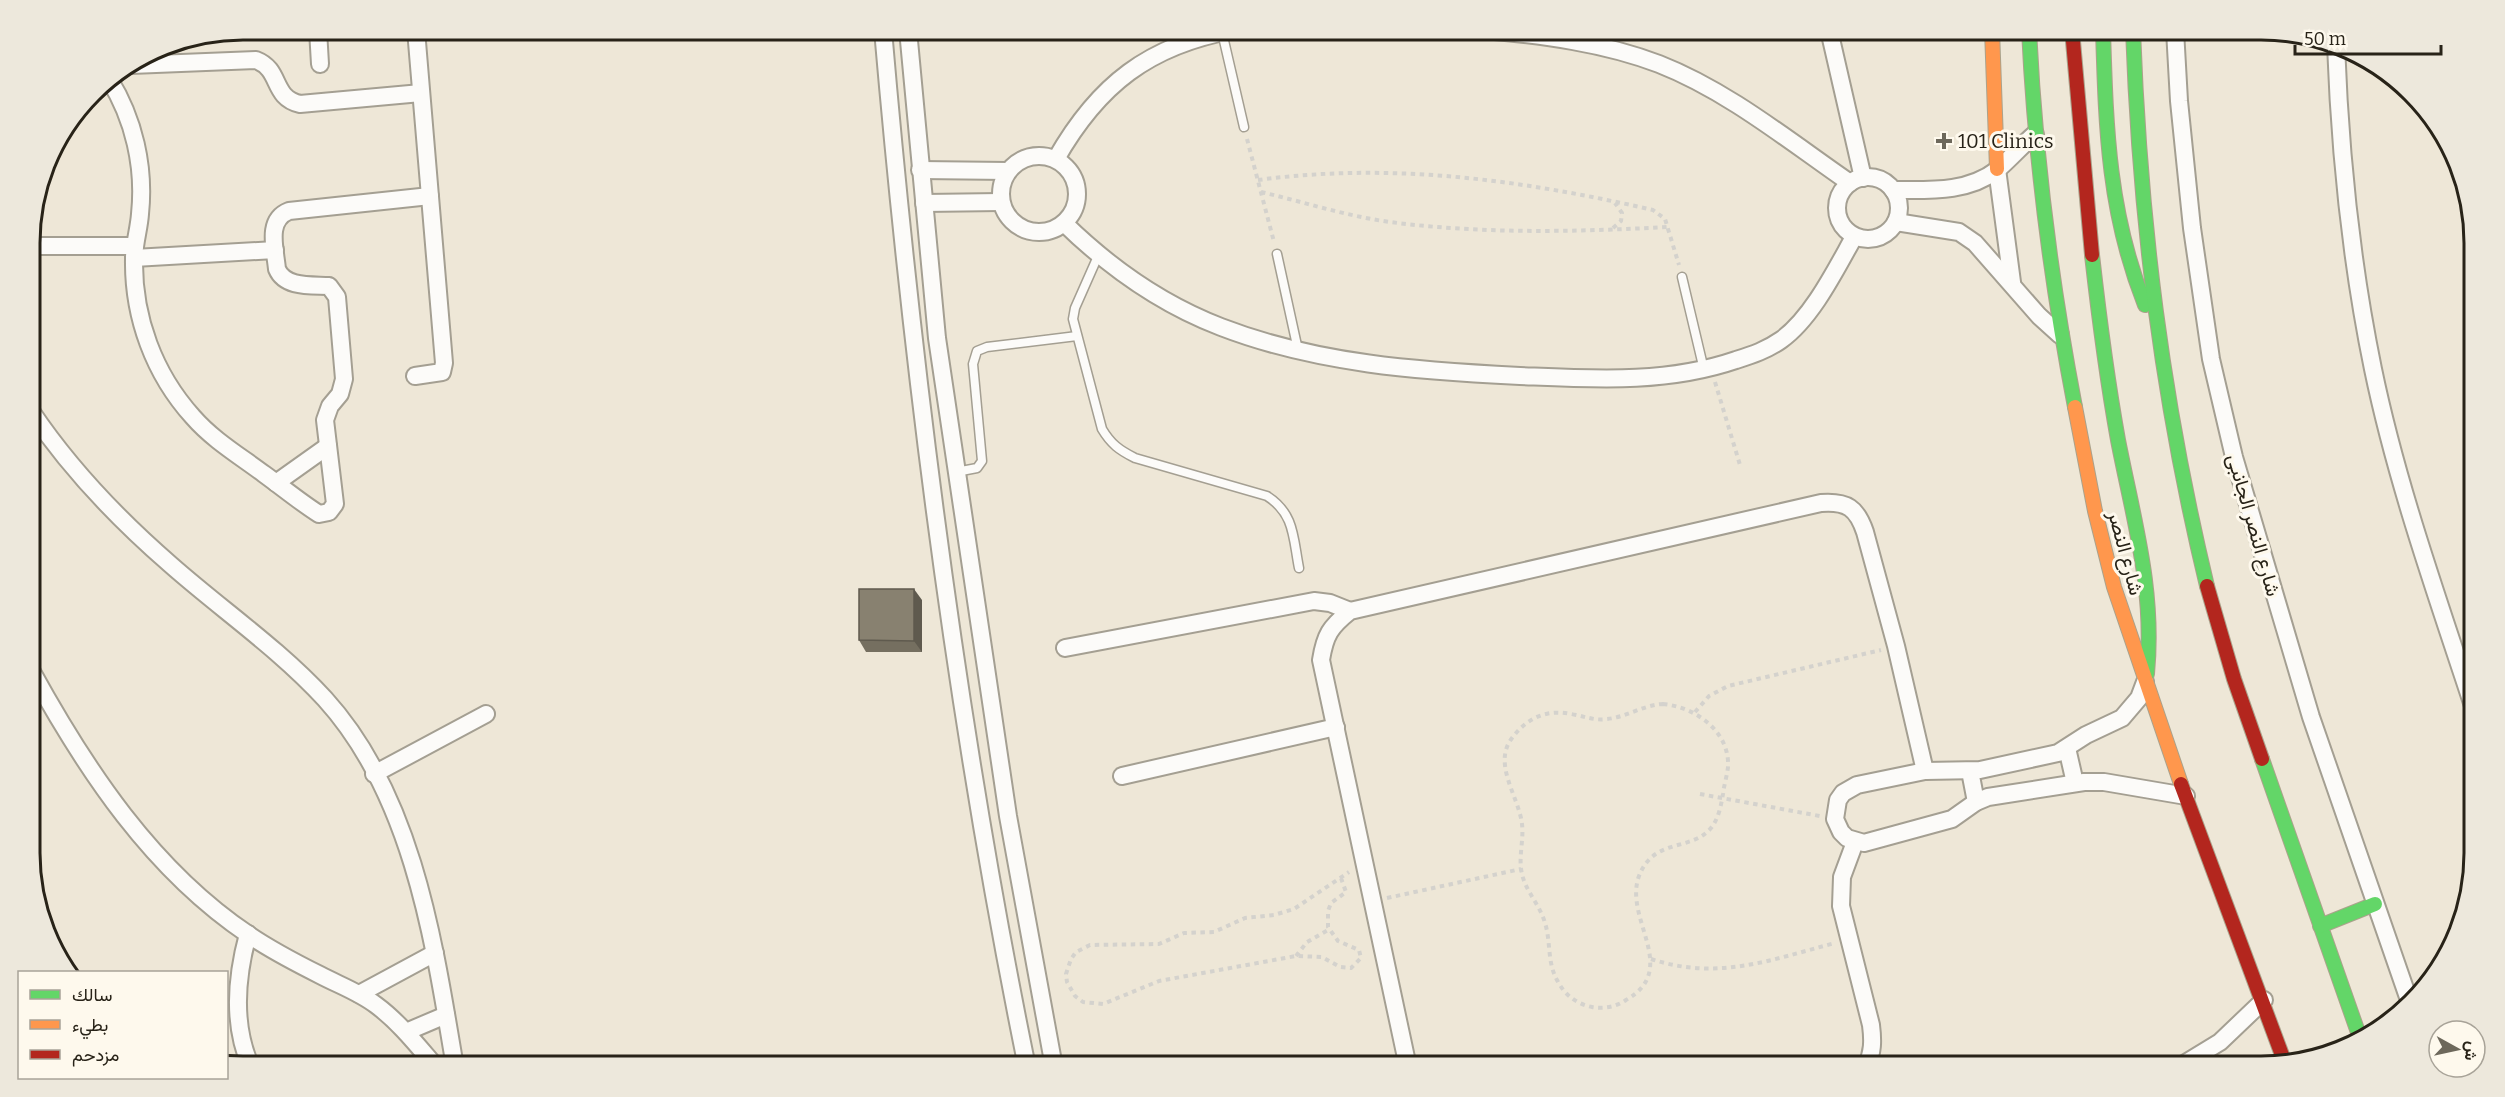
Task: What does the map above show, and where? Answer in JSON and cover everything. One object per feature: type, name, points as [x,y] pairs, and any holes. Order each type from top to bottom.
[{"type":"main road","points":[[1992,40],[1997,169]]},
{"type":"main road","name":"شارع النصر","points":[[2030,40],[2041,211],[2078,436],[2100,536],[2145,682],[2264,1000],[2282,1055]]},
{"type":"main road","points":[[2073,40],[2097,294],[2120,449],[2147,578],[2150,604],[2149,656],[2145,682]]},
{"type":"main road","points":[[2103,40],[2109,172],[2113,203],[2134,282],[2157,327]]},
{"type":"main road","points":[[2133,40],[2138,155],[2157,327],[2187,496],[2229,664],[2358,1032]]},
{"type":"main road","points":[[2320,926],[2375,904]]},
{"type":"street","points":[[319,40],[320,64]]},
{"type":"street","points":[[415,376],[438,374],[444,368],[417,40]]},
{"type":"street","points":[[884,40],[899,214],[953,648],[1025,1056]]},
{"type":"street","points":[[909,40],[937,338],[1008,816],[1052,1056]]},
{"type":"street","points":[[1056,159],[1073,129],[1094,102],[1119,79],[1147,60],[1198,40]]},
{"type":"street","points":[[1558,40],[1614,50],[1659,64],[1702,84],[1856,180]]},
{"type":"street","points":[[1831,40],[1856,180]]},
{"type":"street","name":"شارع النصر الجانبى","points":[[2176,40],[2179,101],[2192,228],[2211,359],[2234,457],[2311,717],[2407,994]]},
{"type":"street","points":[[2337,55],[2349,232],[2373,370],[2427,564],[2464,678]]},
{"type":"street","points":[[148,64],[256,60],[274,73],[282,94],[287,99],[300,104],[421,93]]},
{"type":"street","points":[[114,88],[128,116],[140,164],[140,213],[135,252],[135,287],[142,325],[160,370],[175,395],[193,418],[214,438],[319,514],[329,512],[335,504],[326,412],[340,394],[344,379],[337,297],[329,286],[290,283],[284,280],[277,269],[274,225],[282,214],[289,211],[430,196]]},
{"type":"street","points":[[1893,190],[1950,189],[1977,182],[1997,169],[2035,134]]},
{"type":"street","points":[[1046,156],[1056,159],[1070,171],[1077,189],[1075,208],[1064,223],[1043,232],[1021,228],[1005,212],[1001,202],[1000,191],[1008,171],[1025,158],[1046,156]]},
{"type":"street","points":[[1997,169],[2012,282]]},
{"type":"street","points":[[920,170],[1008,171]]},
{"type":"street","points":[[1873,178],[1884,182],[1893,190],[1899,206],[1896,222],[1886,234],[1870,240],[1854,237],[1842,226],[1837,211],[1839,195],[1856,180],[1873,178]]},
{"type":"street","points":[[924,203],[1001,202]]},
{"type":"street","points":[[1896,222],[1959,232],[1975,243],[2012,282],[2039,316],[2061,336]]},
{"type":"street","points":[[1064,223],[1098,256],[1137,284],[1178,308],[1221,327],[1298,351],[1375,366],[1492,375],[1593,379],[1664,377],[1708,370],[1760,352],[1782,339],[1809,310],[1826,287],[1854,237]]},
{"type":"street","points":[[41,247],[135,252],[275,250]]},
{"type":"street","points":[[41,425],[89,487],[172,566],[262,639],[326,700],[360,747],[395,814],[411,860],[435,953],[452,1056]]},
{"type":"street","points":[[276,483],[328,446]]},
{"type":"street","points":[[933,485],[957,476]]},
{"type":"street","points":[[1406,1056],[1321,660],[1324,640],[1334,623],[1350,611],[1836,502],[1850,507],[1860,518],[1896,646],[1926,771]]},
{"type":"street","points":[[1065,648],[1314,601],[1330,603],[1350,611]]},
{"type":"street","points":[[2145,682],[2139,698],[2122,718],[2086,735],[2067,748],[2048,756],[1970,771],[1926,771],[1850,788],[1838,800],[1835,819],[1841,832],[1855,842],[1872,842],[1952,819],[1976,802],[1988,797],[2076,783],[2104,782],[2186,796]]},
{"type":"street","points":[[40,686],[65,732],[102,788],[139,835],[180,878],[248,934],[318,975],[359,994],[376,1005],[406,1032],[427,1056]]},
{"type":"street","points":[[374,774],[486,714]]},
{"type":"street","points":[[1122,776],[1336,727]]},
{"type":"street","points":[[2067,748],[2076,783]]},
{"type":"street","points":[[1970,771],[1976,802]]},
{"type":"street","points":[[1855,842],[1845,864],[1840,891],[1841,906],[1872,1033],[1871,1056]]},
{"type":"street","points":[[248,934],[239,965],[237,998],[240,1031],[248,1056]]},
{"type":"street","points":[[359,994],[435,953]]},
{"type":"street","points":[[2199,1056],[2220,1042],[2264,1000]]},
{"type":"street","points":[[406,1032],[446,1015]]},
{"type":"lane","points":[[1230,40],[1244,127]]},
{"type":"lane","points":[[1276,254],[1298,351]]},
{"type":"lane","points":[[1098,256],[1075,308],[1073,319],[1102,429],[1110,442],[1118,450],[1135,458],[1267,496],[1280,504],[1288,514],[1299,568]]},
{"type":"lane","points":[[1682,277],[1708,370]]},
{"type":"lane","points":[[957,476],[977,468],[982,461],[973,364],[977,351],[987,347],[1077,336]]},
{"type":"path","points":[[1244,127],[1276,254]]},
{"type":"path","points":[[1258,180],[1308,173],[1447,175],[1549,187],[1653,210],[1665,219],[1682,277]]},
{"type":"path","points":[[1261,192],[1389,222],[1522,231],[1667,227]]},
{"type":"path","points":[[1608,229],[1616,227],[1621,221],[1622,213],[1619,206],[1612,201]]},
{"type":"path","points":[[1708,370],[1740,465]]},
{"type":"path","points":[[1695,712],[1710,696],[1728,686],[1896,646]]},
{"type":"path","points":[[1663,704],[1676,705],[1695,712],[1709,723],[1718,735],[1726,755],[1728,766],[1718,818],[1708,832],[1701,837],[1663,849],[1653,856],[1641,871],[1636,887],[1635,904],[1651,959],[1647,979],[1641,989],[1622,1003],[1598,1008],[1579,1002],[1570,997],[1554,975],[1550,964],[1545,921],[1521,869],[1522,826],[1517,802],[1508,781],[1505,760],[1510,740],[1526,722],[1546,713],[1558,712],[1593,719],[1614,718],[1642,707],[1663,704]]},
{"type":"path","points":[[1700,794],[1722,800],[1835,819]]},
{"type":"path","points":[[1341,878],[1346,892],[1331,903],[1328,910],[1330,929],[1338,941],[1359,950],[1360,958],[1351,968],[1340,967],[1322,957],[1296,956],[1159,981],[1103,1004],[1093,1004],[1075,996],[1070,990],[1066,974],[1071,959],[1083,948],[1099,945],[1159,945],[1184,933],[1214,932],[1245,918],[1274,915],[1293,909],[1364,862]]},
{"type":"path","points":[[1373,901],[1521,869]]},
{"type":"path","points":[[1296,956],[1307,942],[1330,929]]},
{"type":"path","points":[[1651,959],[1696,969],[1731,969],[1848,939]]},
{"type":"building","points":[[859,589],[914,589],[914,641],[859,640]]},
{"type":"traffic: fast","points":[[2030,40],[2035,125],[2045,219],[2075,407]]},
{"type":"traffic: fast","points":[[2103,40],[2108,136],[2116,203],[2123,237],[2145,305]]},
{"type":"traffic: fast","points":[[2133,40],[2141,172],[2156,310],[2177,447],[2207,586]]},
{"type":"traffic: fast","points":[[2092,255],[2114,417],[2146,585],[2149,643],[2147,674]]},
{"type":"traffic: fast","points":[[2262,759],[2358,1032]]},
{"type":"traffic: fast","points":[[2320,926],[2375,904]]},
{"type":"traffic: slow","points":[[1992,40],[1997,169]]},
{"type":"traffic: slow","points":[[2075,407],[2095,511],[2114,587],[2181,784]]},
{"type":"traffic: jam","points":[[2073,40],[2092,255]]},
{"type":"traffic: jam","points":[[2207,586],[2234,679],[2262,759]]},
{"type":"traffic: jam","points":[[2181,784],[2282,1055]]},
{"type":"place","name":"101 Clinics","points":[[1944,141]]}]
